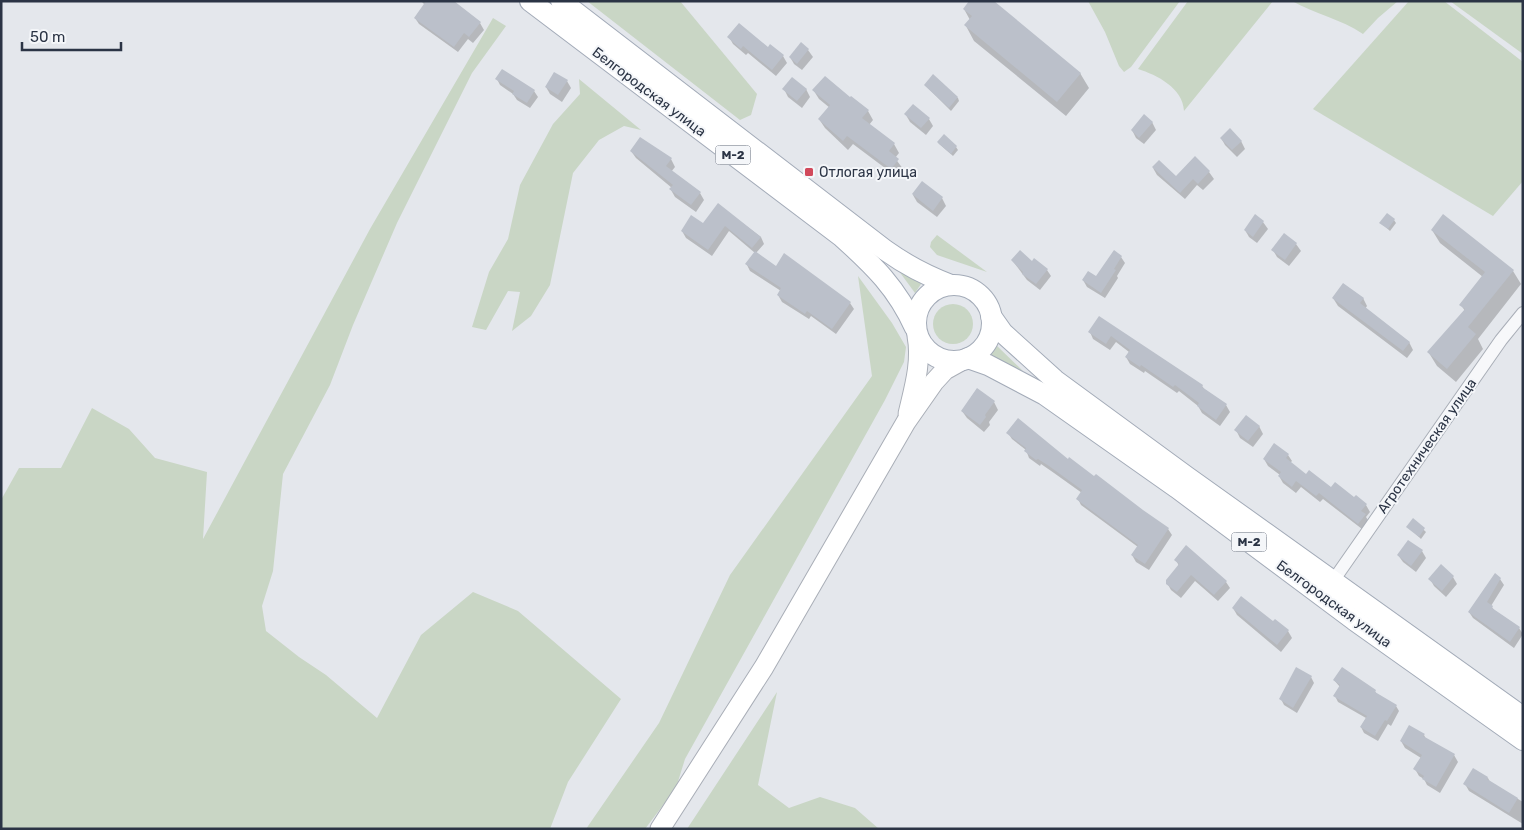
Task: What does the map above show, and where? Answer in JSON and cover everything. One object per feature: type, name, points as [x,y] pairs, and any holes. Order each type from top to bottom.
[{"type":"main road","name":"Белгородская улица","points":[[530,1],[842,238],[887,281],[905,306],[916,332]]},
{"type":"main road","name":"Белгородская улица","points":[[562,1],[892,255],[906,265],[931,278],[951,285]]},
{"type":"main road","points":[[906,422],[917,372],[919,347],[916,317],[923,301],[930,293],[951,285]]},
{"type":"main road","name":"М-2","points":[[951,285],[965,287],[976,292],[985,302],[991,316]]},
{"type":"main road","name":"Белгородская улица","points":[[991,316],[1003,333],[1056,380],[1186,476],[1523,717]]},
{"type":"main road","points":[[660,829],[764,667],[906,422],[945,370],[983,347],[992,329],[991,316]]},
{"type":"main road","name":"М-2","points":[[916,332],[921,344],[933,354],[948,360],[965,359]]},
{"type":"main road","name":"Белгородская улица","points":[[965,359],[988,365],[1045,395],[1176,488],[1354,620],[1523,740]]},
{"type":"street","name":"Агротехническая улица","points":[[1333,581],[1501,340],[1523,313]]},
{"type":"green space","points":[[587,1],[680,1],[757,94],[751,115],[740,120]]},
{"type":"green space","points":[[1088,1],[1180,1],[1131,67],[1124,72],[1119,66],[1105,32]]},
{"type":"green space","points":[[1188,1],[1273,1],[1184,111],[1183,103],[1174,89],[1161,79],[1138,69]]},
{"type":"green space","points":[[1292,1],[1398,1],[1363,34],[1346,24]]},
{"type":"green space","points":[[1409,1],[1444,1],[1523,62],[1523,181],[1493,216],[1313,109]]},
{"type":"green space","points":[[1450,1],[1523,1],[1523,54]]},
{"type":"green space","points":[[493,18],[506,26],[472,73],[397,223],[353,325],[330,385],[283,474],[273,571],[262,606],[266,631],[326,675],[377,718],[421,635],[473,592],[518,611],[621,699],[568,782],[550,829],[1,829],[1,500],[19,468],[61,468],[92,408],[129,429],[155,458],[207,472],[203,539],[370,229]]},
{"type":"green space","points":[[579,79],[641,130],[624,126],[599,140],[573,173],[550,285],[531,316],[512,331],[520,292],[508,291],[486,330],[472,327],[489,272],[508,239],[520,185],[553,124],[580,94]]},
{"type":"green space","points":[[937,235],[987,272],[937,255],[930,247],[931,242]]},
{"type":"green space","points":[[893,263],[923,281],[915,293]]},
{"type":"green space","points":[[858,276],[892,323],[906,347],[904,362],[885,400],[685,759],[676,788],[645,829],[586,829],[659,723],[730,575],[872,376]]},
{"type":"green space","points":[[953,304],[967,310],[973,324],[967,338],[953,344],[939,338],[933,324],[939,310]]},
{"type":"green space","points":[[995,344],[1023,371],[988,355]]},
{"type":"green space","points":[[777,692],[758,785],[789,808],[820,797],[855,808],[879,829],[687,829]]},
{"type":"building","points":[[426,1],[454,1],[481,22],[469,37],[464,33],[454,47],[414,18]]},
{"type":"building","points":[[969,1],[994,1],[1081,73],[1057,102],[964,25],[972,16],[963,9]]},
{"type":"building","points":[[739,23],[768,47],[770,44],[784,55],[772,70],[743,46],[741,49],[727,37]]},
{"type":"building","points":[[801,42],[809,49],[797,64],[789,57]]},
{"type":"building","points":[[502,69],[535,90],[527,103],[512,94],[514,91],[495,79]]},
{"type":"building","points":[[554,72],[568,80],[558,95],[545,87]]},
{"type":"building","points":[[933,74],[958,97],[949,108],[924,85]]},
{"type":"building","points":[[825,76],[869,110],[862,118],[895,143],[889,151],[899,159],[891,169],[847,136],[843,141],[818,119],[830,105],[812,90]]},
{"type":"building","points":[[792,77],[807,89],[797,101],[782,89]]},
{"type":"building","points":[[913,104],[930,118],[921,128],[904,114]]},
{"type":"building","points":[[1144,114],[1153,122],[1139,138],[1131,130]]},
{"type":"building","points":[[1230,128],[1242,141],[1232,150],[1220,138]]},
{"type":"building","points":[[944,134],[957,146],[951,154],[937,142]]},
{"type":"building","points":[[640,137],[672,158],[666,166],[701,192],[691,205],[669,189],[673,185],[630,151]]},
{"type":"building","points":[[1195,156],[1210,171],[1198,184],[1193,179],[1180,193],[1152,167],[1159,160],[1176,176]]},
{"type":"building","points":[[922,181],[943,197],[933,211],[912,194]]},
{"type":"building","points":[[718,203],[761,237],[752,248],[725,226],[708,250],[681,231],[691,215],[703,223]]},
{"type":"building","points":[[1387,213],[1395,219],[1388,229],[1379,223]]},
{"type":"building","points":[[1255,214],[1264,221],[1253,237],[1244,230]]},
{"type":"building","points":[[1443,214],[1514,270],[1468,327],[1476,334],[1447,369],[1427,352],[1465,309],[1459,305],[1485,272],[1431,230]]},
{"type":"building","points":[[1284,233],[1297,243],[1285,260],[1271,250]]},
{"type":"building","points":[[1020,250],[1032,261],[1034,258],[1048,269],[1036,284],[1022,274],[1023,272],[1011,260]]},
{"type":"building","points":[[1114,250],[1122,256],[1114,269],[1116,270],[1101,293],[1082,280],[1088,271],[1096,276]]},
{"type":"building","points":[[755,251],[776,266],[784,253],[851,302],[832,329],[807,311],[805,314],[777,295],[781,288],[745,264]]},
{"type":"building","points":[[1343,283],[1364,298],[1360,303],[1410,342],[1403,351],[1332,298]]},
{"type":"building","points":[[1099,316],[1203,385],[1202,387],[1227,404],[1216,420],[1197,406],[1199,403],[1175,385],[1173,387],[1141,365],[1140,367],[1125,357],[1130,350],[1111,336],[1106,344],[1088,332]]},
{"type":"building","points":[[977,388],[995,401],[980,425],[961,411]]},
{"type":"building","points":[[1246,415],[1260,426],[1248,441],[1234,430]]},
{"type":"building","points":[[1018,418],[1068,459],[1069,457],[1094,476],[1096,474],[1169,528],[1145,564],[1131,555],[1138,545],[1076,499],[1082,490],[1049,466],[1038,459],[1036,460],[1024,451],[1026,448],[1006,433]]},
{"type":"building","points":[[1274,443],[1289,454],[1286,458],[1306,474],[1309,470],[1331,487],[1335,482],[1354,497],[1356,495],[1367,504],[1361,511],[1366,514],[1358,524],[1319,493],[1316,496],[1296,481],[1292,487],[1278,476],[1281,472],[1263,459]]},
{"type":"building","points":[[1413,518],[1425,528],[1419,537],[1406,527]]},
{"type":"building","points":[[1408,540],[1423,550],[1411,566],[1397,555]]},
{"type":"building","points":[[1186,545],[1227,581],[1214,595],[1191,575],[1177,592],[1166,584],[1166,580],[1179,564],[1174,560]]},
{"type":"building","points":[[1441,564],[1454,576],[1442,591],[1428,579]]},
{"type":"building","points":[[1495,573],[1501,578],[1487,602],[1493,606],[1492,608],[1520,627],[1510,642],[1468,612]]},
{"type":"building","points":[[1241,596],[1273,621],[1275,619],[1289,630],[1277,645],[1232,608]]},
{"type":"building","points":[[1296,667],[1312,676],[1293,708],[1279,699]]},
{"type":"building","points":[[1342,667],[1376,690],[1375,692],[1397,705],[1375,736],[1360,727],[1367,716],[1333,696],[1340,685],[1333,680]]},
{"type":"building","points":[[1409,725],[1425,734],[1423,736],[1455,754],[1436,787],[1422,779],[1424,776],[1413,769],[1422,755],[1400,741]]},
{"type":"building","points":[[1473,768],[1518,798],[1509,813],[1463,784]]},
{"type":"place","name":"Отлогая улица","points":[[809,172]]}]
